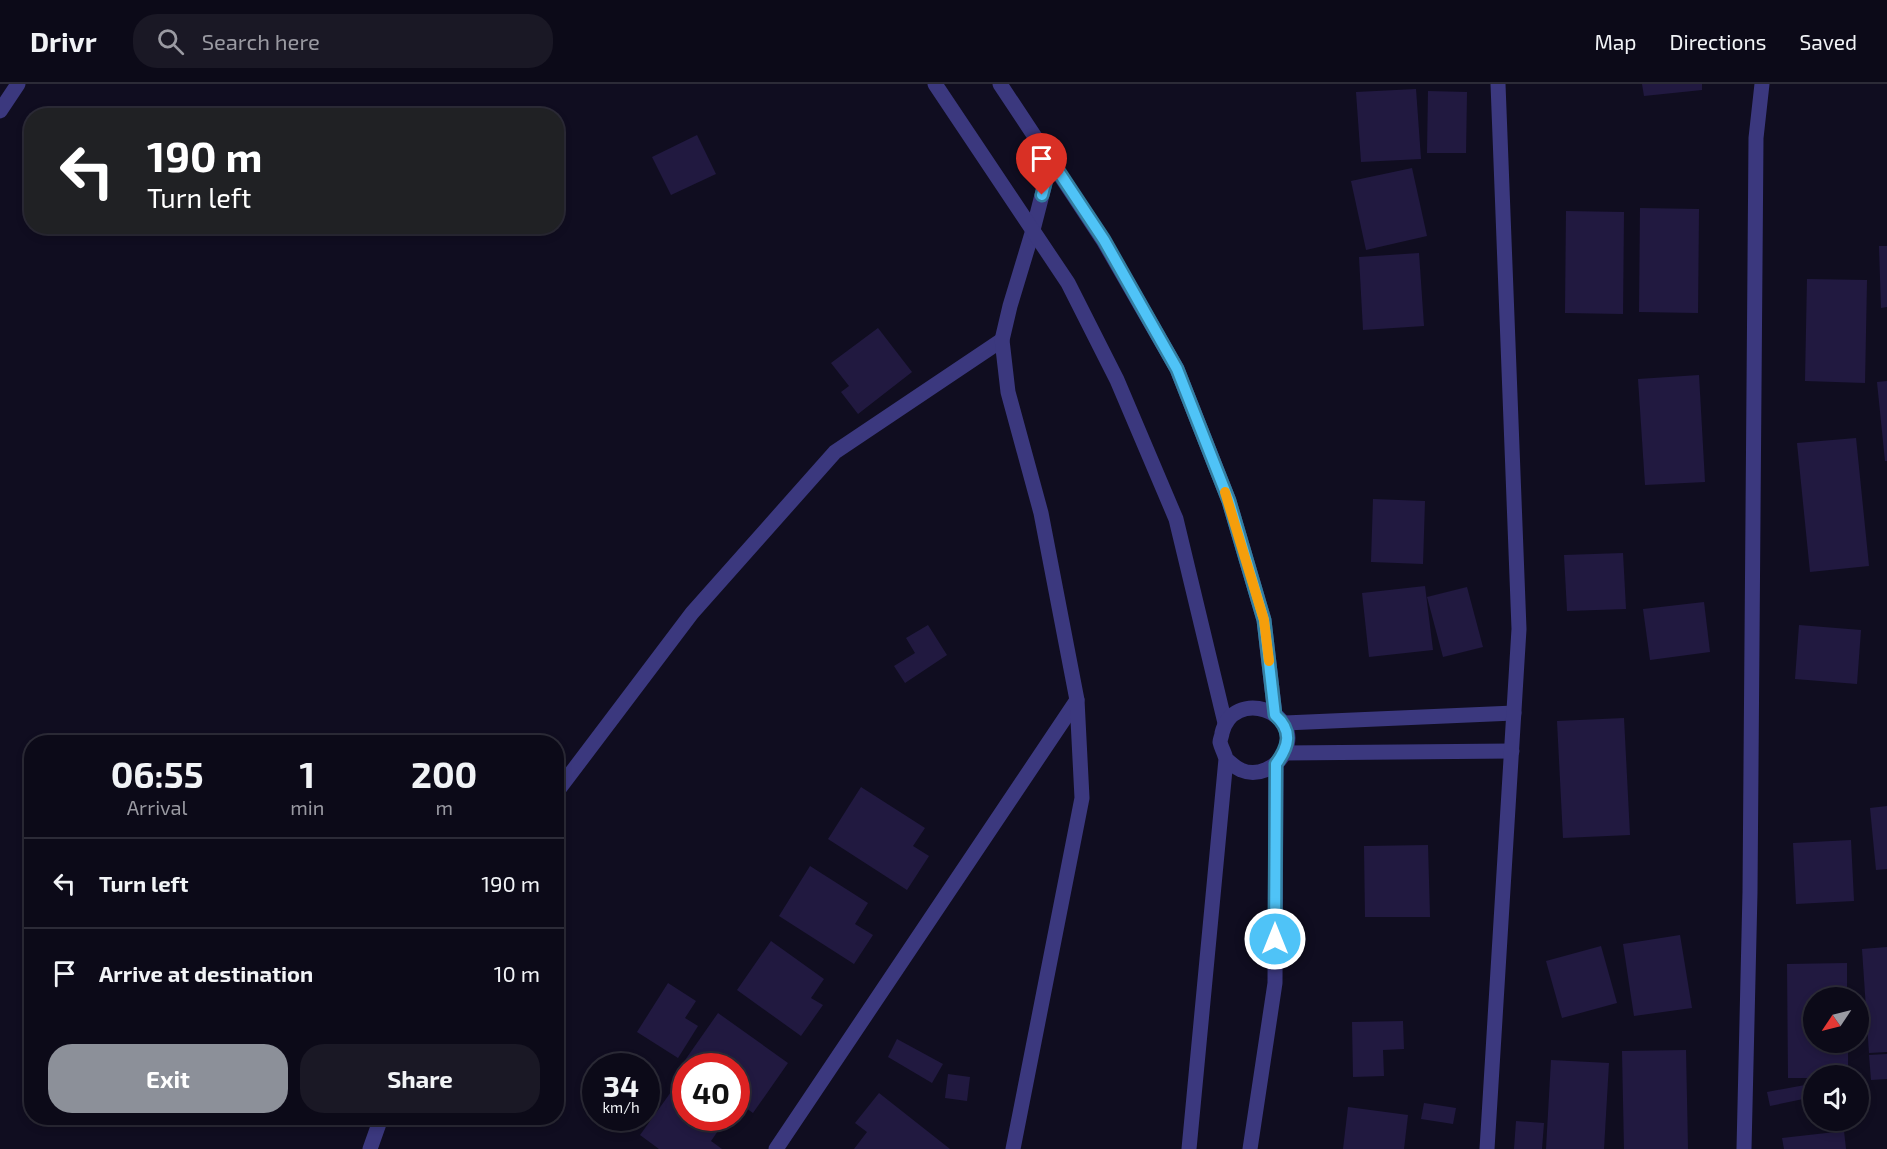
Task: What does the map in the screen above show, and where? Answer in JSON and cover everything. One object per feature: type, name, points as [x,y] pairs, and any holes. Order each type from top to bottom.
[{"type":"street","points":[[2,104],[18,84]]},
{"type":"street","points":[[935,84],[1068,283],[1112,370],[1176,519],[1224,723],[1220,742],[1226,759],[1189,1149]]},
{"type":"street","points":[[1000,84],[1104,240],[1177,369],[1229,501],[1264,620],[1280,719],[1288,738],[1280,758],[1275,983],[1250,1149]]},
{"type":"street","points":[[1486,1149],[1519,629],[1498,84]]},
{"type":"street","points":[[1744,1149],[1750,892],[1756,138],[1762,84]]},
{"type":"street","points":[[1013,1149],[1082,798],[1077,700],[1041,513],[1008,392],[1002,340],[1051,160]]},
{"type":"street","points":[[564,782],[692,613],[835,452],[1002,340]]},
{"type":"street","points":[[776,1149],[1077,700]]},
{"type":"street","points":[[1224,723],[1239,710],[1258,707],[1280,719],[1514,713]]},
{"type":"street","points":[[1226,759],[1241,770],[1260,772],[1280,758],[1512,751]]},
{"type":"street","points":[[370,1149],[379,1125]]},
{"type":"building","points":[[1642,84],[1702,84],[1702,90],[1644,96]]},
{"type":"building","points":[[1416,89],[1421,159],[1361,162],[1356,92]]},
{"type":"building","points":[[1428,91],[1467,92],[1466,153],[1427,153]]},
{"type":"building","points":[[697,135],[716,174],[671,195],[652,157]]},
{"type":"building","points":[[1412,168],[1427,236],[1366,250],[1351,181]]},
{"type":"building","points":[[1640,208],[1699,209],[1698,313],[1639,312]]},
{"type":"building","points":[[1566,211],[1624,212],[1623,314],[1565,313]]},
{"type":"building","points":[[1879,246],[1887,246],[1887,307],[1881,308]]},
{"type":"building","points":[[1419,253],[1424,326],[1363,330],[1359,257]]},
{"type":"building","points":[[1807,279],[1867,280],[1865,383],[1805,381]]},
{"type":"building","points":[[878,328],[912,372],[858,414],[841,392],[849,386],[831,363]]},
{"type":"building","points":[[1699,375],[1705,482],[1645,485],[1638,379]]},
{"type":"building","points":[[1887,381],[1887,461],[1885,461],[1877,382]]},
{"type":"building","points":[[1856,438],[1869,566],[1810,572],[1797,443]]},
{"type":"building","points":[[1373,499],[1425,501],[1423,564],[1371,562]]},
{"type":"building","points":[[1623,553],[1626,609],[1567,611],[1564,555]]},
{"type":"building","points":[[1425,586],[1433,650],[1369,657],[1362,593]]},
{"type":"building","points":[[1467,587],[1483,647],[1443,657],[1427,597]]},
{"type":"building","points":[[1704,602],[1710,652],[1650,660],[1643,609]]},
{"type":"building","points":[[928,625],[947,655],[905,683],[894,666],[915,653],[906,638]]},
{"type":"building","points":[[1799,625],[1861,630],[1857,684],[1795,679]]},
{"type":"building","points":[[1624,718],[1630,835],[1563,838],[1557,721]]},
{"type":"building","points":[[861,787],[925,828],[913,846],[929,856],[907,890],[828,839]]},
{"type":"building","points":[[1887,806],[1887,869],[1876,870],[1870,808]]},
{"type":"building","points":[[1851,840],[1854,901],[1796,904],[1793,843]]},
{"type":"building","points":[[1428,845],[1430,917],[1365,917],[1364,846]]},
{"type":"building","points":[[810,866],[868,903],[855,924],[873,935],[854,964],[779,916]]},
{"type":"building","points":[[1680,935],[1692,1008],[1634,1016],[1623,944]]},
{"type":"building","points":[[771,941],[824,979],[811,998],[823,1005],[801,1036],[737,990]]},
{"type":"building","points":[[1601,946],[1617,1003],[1562,1018],[1546,961]]},
{"type":"building","points":[[1887,947],[1887,1052],[1869,1053],[1869,987],[1865,987],[1862,949]]},
{"type":"building","points":[[1847,963],[1847,987],[1803,987],[1803,1053],[1848,1053],[1848,1065],[1803,1065],[1803,1078],[1788,1078],[1787,964]]},
{"type":"building","points":[[668,983],[696,1001],[685,1018],[698,1026],[681,1053],[672,1054],[637,1032]]},
{"type":"building","points":[[718,1013],[788,1063],[753,1113],[750,1111],[750,1053],[690,1053]]},
{"type":"building","points":[[1403,1021],[1404,1049],[1383,1050],[1384,1076],[1353,1077],[1352,1022]]},
{"type":"building","points":[[897,1039],[943,1064],[932,1083],[888,1057]]},
{"type":"building","points":[[1686,1050],[1688,1149],[1624,1149],[1622,1051]]},
{"type":"building","points":[[1887,1054],[1887,1079],[1871,1080],[1869,1055]]},
{"type":"building","points":[[1551,1060],[1609,1063],[1604,1149],[1546,1149]]},
{"type":"building","points":[[948,1074],[970,1077],[967,1101],[945,1098]]},
{"type":"building","points":[[1803,1085],[1803,1099],[1770,1106],[1767,1092]]},
{"type":"building","points":[[671,1092],[672,1131],[718,1131],[711,1141],[722,1149],[659,1149],[640,1135],[643,1131],[660,1131],[660,1107]]},
{"type":"building","points":[[879,1093],[950,1149],[854,1149],[867,1132],[855,1123]]},
{"type":"building","points":[[1424,1103],[1456,1108],[1453,1124],[1421,1119]]},
{"type":"building","points":[[1348,1107],[1408,1115],[1404,1149],[1343,1149]]},
{"type":"building","points":[[1516,1121],[1544,1123],[1542,1149],[1514,1149]]},
{"type":"building","points":[[1844,1131],[1846,1149],[1784,1149],[1782,1138]]},
{"type":"slow traffic","points":[[1225,492],[1264,620],[1269,661]]},
{"type":"route","points":[[1042,195],[1051,160],[1104,240],[1177,369],[1229,501],[1264,620],[1275,715],[1285,723],[1288,738],[1284,753],[1276,764],[1275,939]]}]
